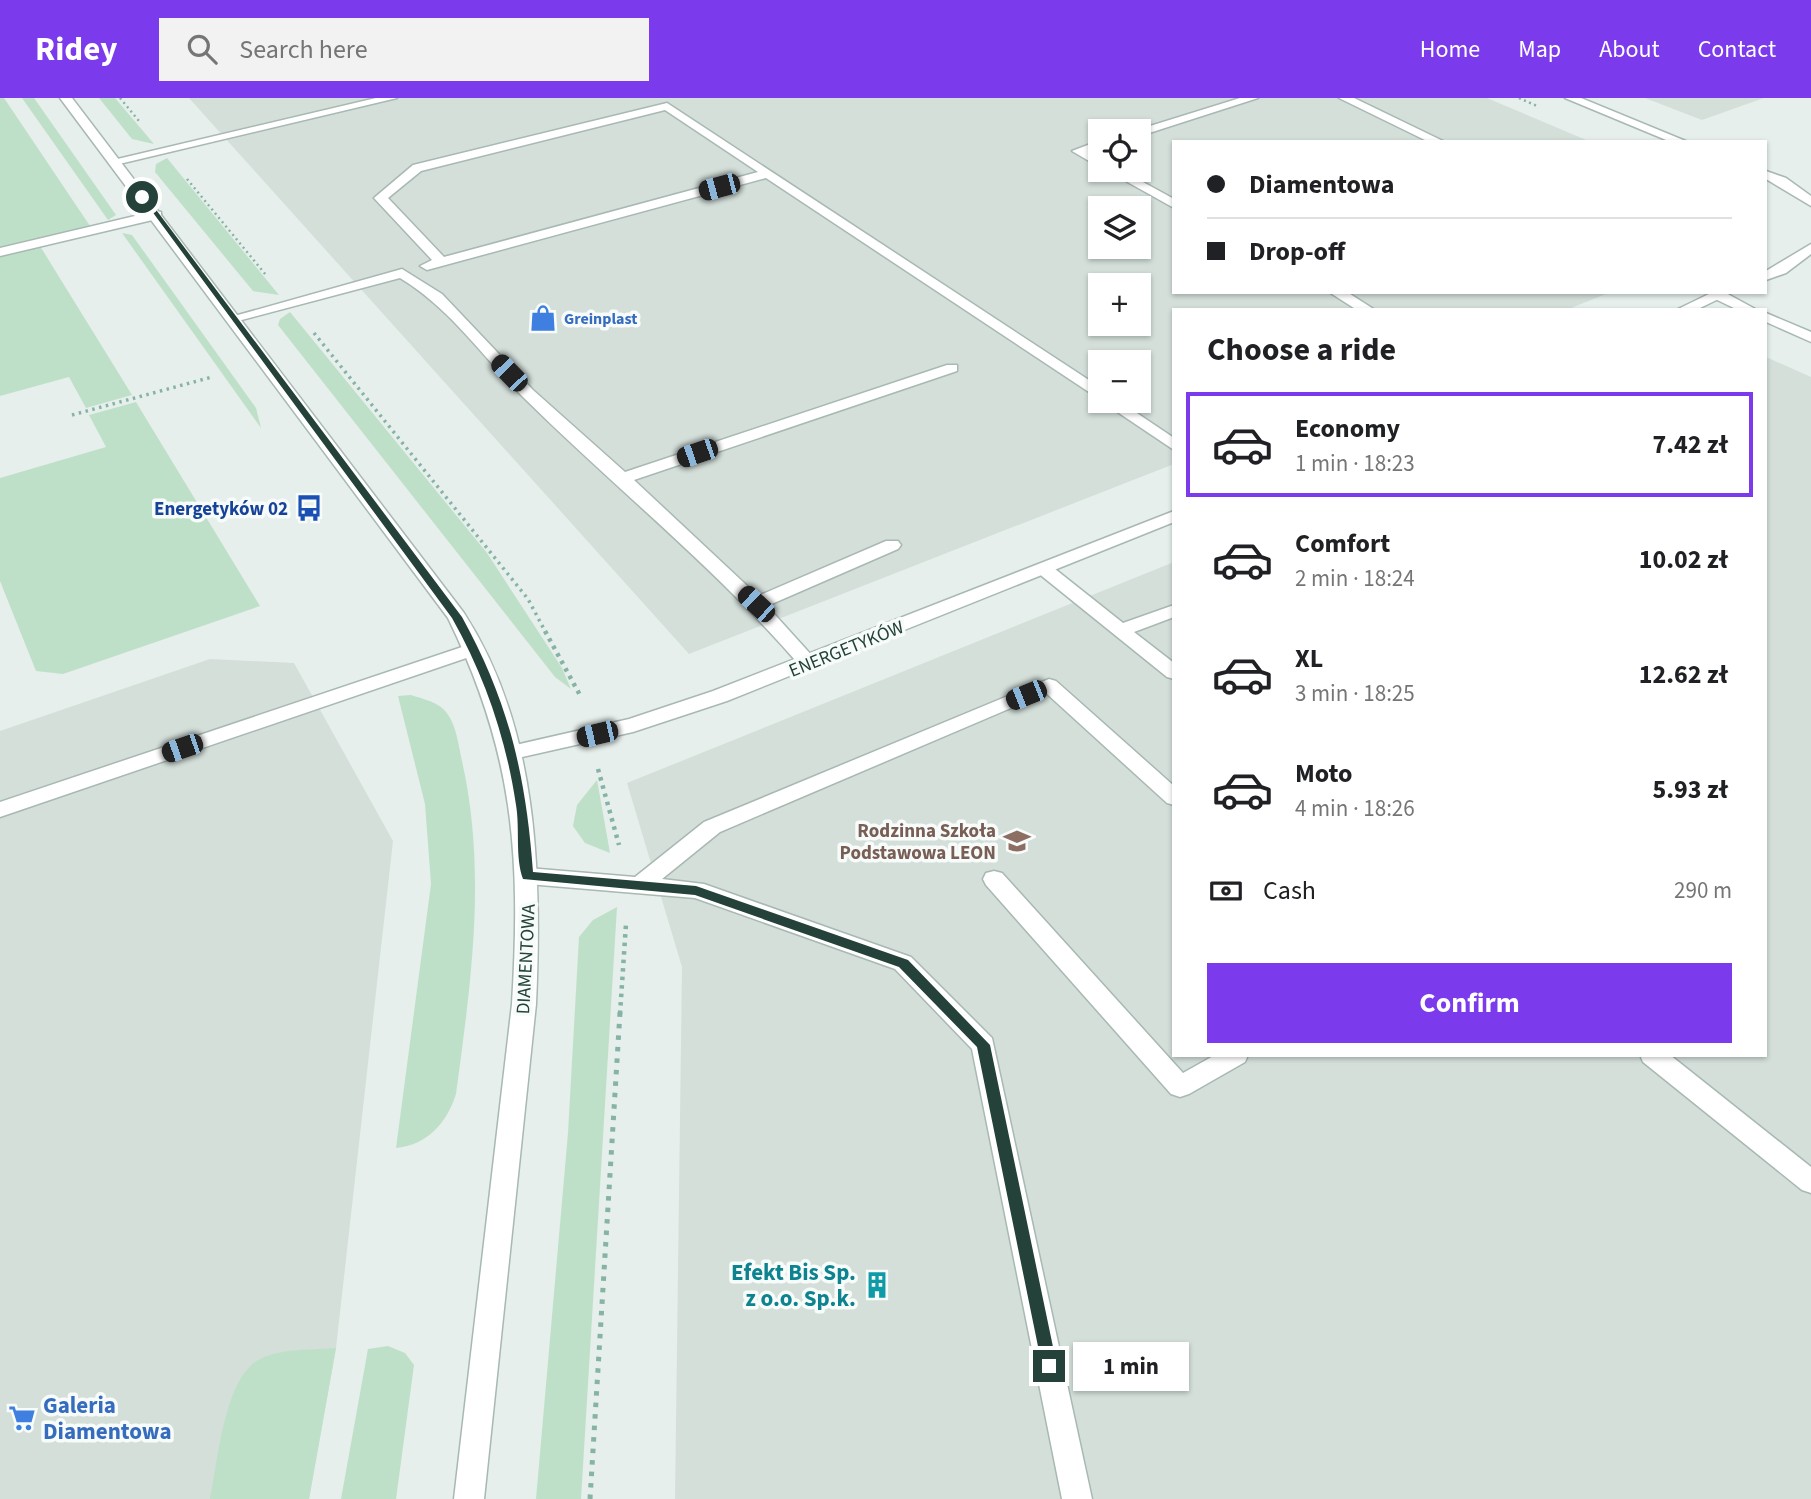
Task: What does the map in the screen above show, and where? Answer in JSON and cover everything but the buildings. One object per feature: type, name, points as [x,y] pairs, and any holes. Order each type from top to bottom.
[{"type":"street","name":"DIAMENTOWA","points":[[66,98],[414,556],[457,617],[503,717],[522,806],[528,876],[529,938],[469,1499]]},
{"type":"street","points":[[114,161],[391,98]]},
{"type":"street","points":[[1151,128],[1252,98]]},
{"type":"street","points":[[1345,98],[1434,140]]},
{"type":"street","points":[[1571,98],[1677,140]]},
{"type":"street","points":[[441,262],[380,198],[417,168],[667,106],[1088,386]]},
{"type":"street","points":[[1088,148],[1077,151],[1088,157]]},
{"type":"street","points":[[234,317],[770,173]]},
{"type":"street","points":[[1767,175],[1782,181],[1811,202]]},
{"type":"street","points":[[1134,182],[1172,203]]},
{"type":"street","points":[[0,252],[156,215]]},
{"type":"street","points":[[1767,276],[1781,270],[1811,248]]},
{"type":"street","points":[[402,273],[426,285],[526,391],[756,604],[808,663]]},
{"type":"street","points":[[1340,294],[1364,308]]},
{"type":"street","points":[[1688,308],[1722,294],[1746,308]]},
{"type":"street","points":[[1767,317],[1811,338]]},
{"type":"street","points":[[621,479],[952,368]]},
{"type":"street","points":[[1131,413],[1167,432]]},
{"type":"street","name":"ENERGETYKÓW","points":[[509,753],[633,725],[808,663],[1172,517]]},
{"type":"street","points":[[756,604],[892,545]]},
{"type":"street","points":[[1044,569],[1172,671]]},
{"type":"street","points":[[1121,630],[1172,612]]},
{"type":"street","points":[[0,810],[474,649]]},
{"type":"street","points":[[640,886],[712,827],[1049,685],[1172,796]]},
{"type":"street","points":[[528,876],[696,890],[903,963],[983,1045],[1077,1499]]},
{"type":"street","points":[[994,879],[1180,1087],[1232,1057]]},
{"type":"street","points":[[1655,1057],[1811,1182]]},
{"type":"path","points":[[72,415],[212,377]]},
{"type":"shaded area","points":[[189,98],[1487,98],[1586,140],[1172,140],[1172,294],[1606,294],[1571,308],[1172,308],[1172,465],[689,654]]},
{"type":"shaded area","points":[[1645,98],[1764,98],[1702,120]]},
{"type":"shaded area","points":[[1767,357],[1811,377],[1811,1499],[675,1499],[682,967],[627,783],[1172,563],[1172,1057],[1767,1057]]},
{"type":"shaded area","points":[[210,659],[294,663],[393,841],[336,1348],[309,1499],[0,1499],[0,731]]},
{"type":"green space","points":[[0,98],[4,98],[90,226],[0,247]]},
{"type":"green space","points":[[22,98],[34,98],[116,215],[108,220]]},
{"type":"green space","points":[[99,98],[115,98],[154,144],[132,139]]},
{"type":"green space","points":[[167,158],[279,295],[253,291],[155,172],[156,164]]},
{"type":"green space","points":[[122,233],[132,235],[256,408],[261,428]]},
{"type":"green space","points":[[40,246],[132,395],[86,408],[69,377],[0,396],[0,255]]},
{"type":"green space","points":[[290,312],[487,553],[562,668],[571,689],[555,677],[278,325],[280,319]]},
{"type":"green space","points":[[136,402],[260,606],[63,674],[36,671],[0,581],[0,478],[106,447],[89,415]]},
{"type":"green space","points":[[411,695],[441,707],[456,732],[470,803],[474,845],[474,928],[456,1094],[447,1114],[434,1131],[417,1142],[396,1148],[431,884],[425,804],[398,696]]},
{"type":"green space","points":[[597,780],[610,853],[585,843],[573,826],[577,805]]},
{"type":"green space","points":[[617,907],[581,1499],[536,1499],[568,1133],[579,937],[593,920]]},
{"type":"green space","points":[[388,1346],[405,1353],[414,1365],[396,1499],[341,1499],[368,1349]]},
{"type":"green space","points":[[336,1348],[309,1499],[210,1499],[230,1401],[248,1369],[269,1355]]},
{"type":"place","name":"Greinplast","points":[[543,318]]},
{"type":"place","name":"Energetyków 02","points":[[309,508]]},
{"type":"place","name":"Rodzinna Szkoła Podstawowa LEON","points":[[1017,841]]},
{"type":"place","name":"Efekt Bis Sp. z o.o. Sp.k.","points":[[877,1285]]},
{"type":"place","name":"Galeria Diamentowa","points":[[22,1418]]},
{"type":"route","points":[[142,197],[376,510],[414,556],[457,617],[503,717],[522,806],[528,876],[696,890],[903,963],[983,1045],[1049,1366]]}]
